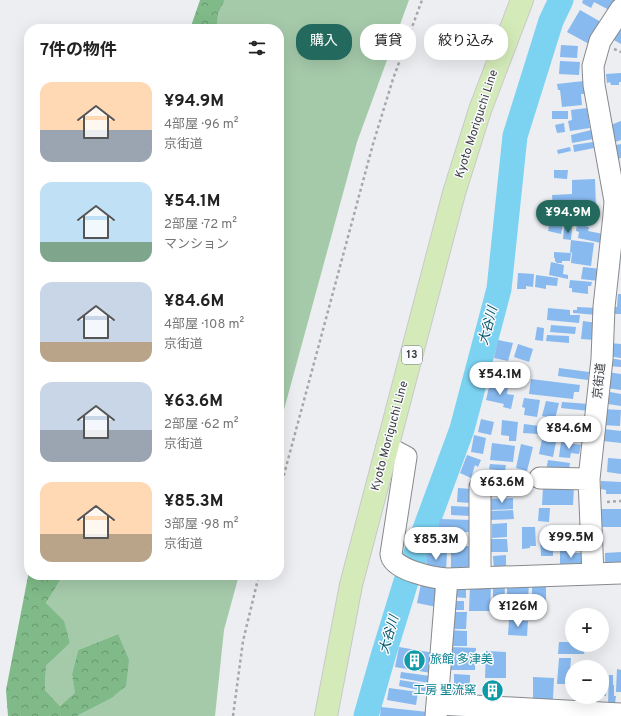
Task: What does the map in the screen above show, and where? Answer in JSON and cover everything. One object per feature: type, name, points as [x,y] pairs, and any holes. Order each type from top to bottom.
[{"type":"main road","name":"Kyoto Moriguchi Line","points":[[326,716],[351,585],[454,193],[480,110],[522,0]]},
{"type":"street","name":"京街道","points":[[594,574],[589,479],[602,359],[604,307],[615,201],[594,85],[593,66],[600,41],[621,9]]},
{"type":"street","points":[[387,447],[406,457],[391,554],[391,559],[399,565],[420,574],[434,578],[447,579],[621,573]]},
{"type":"street","points":[[540,478],[589,479]]},
{"type":"street","points":[[480,488],[480,578]]},
{"type":"street","points":[[447,579],[440,654],[437,710],[621,714]]},
{"type":"path","points":[[284,473],[373,144],[393,79],[422,0]]},
{"type":"path","points":[[605,502],[621,501]]},
{"type":"path","points":[[233,716],[244,641],[257,580]]},
{"type":"green space","points":[[200,0],[225,0],[218,14],[217,24],[192,24]]},
{"type":"green space","points":[[225,0],[409,0],[400,24],[360,24],[360,60],[387,60],[357,142],[284,410],[284,24],[217,24],[218,14]]},
{"type":"green space","points":[[27,580],[60,580],[46,603],[64,621],[70,643],[46,666],[45,690],[60,706],[75,693],[72,674],[78,650],[118,634],[129,660],[126,686],[110,699],[77,716],[8,716],[6,690]]},
{"type":"green space","points":[[60,580],[238,580],[224,630],[215,716],[77,716],[110,699],[118,634],[78,650],[72,674],[76,693],[60,706],[45,690],[46,666],[70,643],[63,621],[46,603]]},
{"type":"building","points":[[583,0],[617,0],[611,11],[594,2],[591,8],[582,3]]},
{"type":"building","points":[[580,10],[601,22],[589,44],[567,32]]},
{"type":"building","points":[[621,26],[621,44],[612,39]]},
{"type":"building","points":[[561,45],[578,46],[577,58],[560,57]]},
{"type":"building","points":[[560,61],[580,62],[579,75],[559,74]]},
{"type":"building","points":[[621,73],[621,82],[619,82],[619,85],[611,85],[610,82],[607,83],[606,74]]},
{"type":"building","points":[[584,81],[585,94],[581,94],[582,105],[562,107],[560,90],[558,90],[557,84]]},
{"type":"building","points":[[587,108],[590,128],[570,131],[568,121],[572,120],[571,110]]},
{"type":"building","points":[[552,111],[568,111],[568,119],[552,119]]},
{"type":"building","points":[[621,121],[621,140],[612,143],[608,126]]},
{"type":"building","points":[[564,123],[565,132],[557,133],[555,125]]},
{"type":"building","points":[[591,130],[593,139],[572,143],[571,135]]},
{"type":"building","points":[[593,142],[594,148],[574,152],[573,145]]},
{"type":"building","points":[[621,144],[621,158],[616,159],[612,146]]},
{"type":"building","points":[[570,147],[571,151],[558,154],[557,150]]},
{"type":"building","points":[[554,170],[568,170],[567,179],[554,178]]},
{"type":"building","points":[[595,179],[596,207],[553,209],[552,195],[572,194],[572,180]]},
{"type":"building","points":[[551,217],[562,220],[561,223],[563,224],[561,234],[548,231]]},
{"type":"building","points":[[577,224],[589,227],[588,231],[603,234],[601,243],[578,238],[579,232],[576,231]]},
{"type":"building","points":[[564,228],[572,228],[571,240],[563,239]]},
{"type":"building","points":[[571,240],[594,243],[591,266],[571,263]]},
{"type":"building","points":[[554,252],[571,253],[570,261],[562,261],[562,263],[557,263],[554,258]]},
{"type":"building","points":[[551,262],[564,265],[563,274],[568,275],[568,279],[549,275]]},
{"type":"building","points":[[583,267],[601,269],[599,281],[581,279]]},
{"type":"building","points":[[518,273],[534,274],[533,287],[526,286],[526,289],[517,289]]},
{"type":"building","points":[[536,275],[558,278],[557,286],[546,285],[546,289],[535,287]]},
{"type":"building","points":[[570,280],[592,282],[591,286],[588,286],[588,294],[572,292],[572,288],[569,288]]},
{"type":"building","points":[[618,294],[621,294],[621,314],[612,314],[613,307],[617,307]]},
{"type":"building","points":[[577,307],[598,308],[597,315],[573,313],[573,310],[577,310]]},
{"type":"building","points":[[548,308],[570,310],[570,315],[580,315],[579,323],[547,320]]},
{"type":"building","points":[[583,321],[597,323],[595,340],[581,339]]},
{"type":"building","points":[[551,325],[576,327],[575,334],[550,332]]},
{"type":"building","points":[[537,327],[544,328],[543,341],[535,340]]},
{"type":"building","points":[[547,335],[569,336],[569,343],[546,341]]},
{"type":"building","points":[[498,340],[513,343],[508,361],[494,358]]},
{"type":"building","points":[[609,343],[621,344],[621,358],[608,356]]},
{"type":"building","points":[[518,344],[533,349],[529,362],[514,357]]},
{"type":"building","points":[[609,358],[621,360],[621,367],[608,366]]},
{"type":"building","points":[[559,368],[589,372],[588,380],[558,376]]},
{"type":"building","points":[[607,372],[621,374],[621,390],[606,388]]},
{"type":"building","points":[[491,374],[500,377],[498,383],[489,380]]},
{"type":"building","points":[[503,374],[520,379],[518,387],[501,382]]},
{"type":"building","points":[[531,379],[580,385],[579,392],[574,392],[573,399],[529,394]]},
{"type":"building","points":[[490,383],[508,388],[507,394],[514,395],[511,409],[503,407],[504,404],[486,400]]},
{"type":"building","points":[[610,392],[621,394],[621,406],[608,404]]},
{"type":"building","points":[[524,398],[540,400],[537,417],[524,415],[525,408],[522,407]]},
{"type":"building","points":[[546,401],[559,403],[555,419],[542,416]]},
{"type":"building","points":[[562,402],[589,404],[589,411],[561,408]]},
{"type":"building","points":[[602,409],[621,410],[620,426],[601,425]]},
{"type":"building","points":[[481,419],[494,422],[491,435],[478,432]]},
{"type":"building","points":[[502,420],[518,422],[516,441],[509,441],[509,436],[501,435]]},
{"type":"building","points":[[524,424],[539,426],[538,434],[523,433]]},
{"type":"building","points":[[544,427],[555,428],[554,437],[543,436]]},
{"type":"building","points":[[560,428],[579,431],[578,438],[559,435]]},
{"type":"building","points":[[604,429],[621,431],[621,443],[603,441]]},
{"type":"building","points":[[474,435],[486,438],[483,454],[471,452]]},
{"type":"building","points":[[542,439],[556,442],[553,457],[539,454]]},
{"type":"building","points":[[561,442],[581,445],[579,454],[571,453],[570,458],[559,457]]},
{"type":"building","points":[[492,443],[515,446],[513,462],[490,460]]},
{"type":"building","points":[[521,444],[533,447],[527,471],[516,468]]},
{"type":"building","points":[[467,455],[481,460],[478,467],[475,465],[471,478],[460,473]]},
{"type":"building","points":[[608,458],[621,459],[621,474],[607,472]]},
{"type":"building","points":[[548,460],[570,463],[569,469],[562,467],[561,473],[546,471]]},
{"type":"building","points":[[490,464],[506,465],[505,471],[489,469]]},
{"type":"building","points":[[489,474],[500,474],[501,486],[489,487]]},
{"type":"building","points":[[520,474],[533,476],[531,487],[518,485]]},
{"type":"building","points":[[601,481],[621,482],[621,494],[606,494],[606,490],[601,489]]},
{"type":"building","points":[[504,485],[513,485],[513,496],[499,497],[499,490],[504,489]]},
{"type":"building","points":[[543,487],[574,487],[573,505],[542,505]]},
{"type":"building","points":[[458,488],[471,489],[470,503],[457,502]]},
{"type":"building","points":[[513,498],[513,509],[490,510],[490,499]]},
{"type":"building","points":[[451,506],[472,507],[471,516],[451,515]]},
{"type":"building","points":[[539,508],[550,508],[549,522],[538,521]]},
{"type":"building","points":[[600,509],[621,509],[621,527],[599,527]]},
{"type":"building","points":[[513,510],[514,519],[489,520],[489,511]]},
{"type":"building","points":[[440,519],[472,520],[472,532],[464,532],[463,546],[472,546],[472,571],[451,571],[451,546],[436,546]]},
{"type":"building","points":[[507,523],[507,537],[492,538],[492,524]]},
{"type":"building","points":[[546,526],[556,526],[556,532],[546,531]]},
{"type":"building","points":[[561,526],[578,526],[578,533],[561,533]]},
{"type":"building","points":[[522,527],[535,527],[536,546],[530,546],[530,548],[522,549]]},
{"type":"building","points":[[540,537],[553,537],[553,556],[541,556]]},
{"type":"building","points":[[491,539],[507,539],[508,552],[491,552]]},
{"type":"building","points":[[585,539],[585,548],[572,549],[572,546],[562,547],[562,540]]},
{"type":"building","points":[[560,549],[570,549],[570,553],[584,553],[584,566],[560,566]]},
{"type":"building","points":[[427,551],[447,553],[446,570],[426,569]]},
{"type":"building","points":[[621,552],[621,569],[605,569],[605,553]]},
{"type":"building","points":[[506,555],[506,570],[494,571],[493,556]]},
{"type":"building","points":[[421,584],[440,587],[437,607],[417,603]]},
{"type":"building","points":[[493,584],[505,585],[504,608],[493,607]]},
{"type":"building","points":[[507,584],[529,585],[528,598],[507,597]]},
{"type":"building","points":[[470,585],[491,586],[490,611],[469,611]]},
{"type":"building","points":[[532,585],[546,586],[546,608],[532,607]]},
{"type":"building","points":[[453,586],[466,587],[466,598],[453,597]]},
{"type":"building","points":[[452,601],[464,601],[464,610],[452,610]]},
{"type":"building","points":[[448,612],[467,612],[466,629],[447,629]]},
{"type":"building","points":[[509,620],[528,621],[527,636],[508,635]]},
{"type":"building","points":[[446,630],[467,631],[467,646],[446,646]]},
{"type":"building","points":[[559,642],[565,642],[565,652],[584,652],[584,654],[558,654]]},
{"type":"building","name":"旅館 多津美","points":[[399,647],[434,653],[431,673],[395,667]]},
{"type":"building","points":[[451,647],[476,648],[475,670],[451,670]]},
{"type":"building","points":[[486,651],[506,652],[506,678],[485,678]]},
{"type":"building","points":[[559,658],[571,658],[571,660],[565,660],[565,684],[557,684]]},
{"type":"building","points":[[617,669],[621,670],[621,692],[616,692]]},
{"type":"building","points":[[401,672],[430,676],[429,683],[400,678]]},
{"type":"building","points":[[454,674],[470,675],[470,685],[454,685]]},
{"type":"building","points":[[609,675],[613,675],[614,696],[616,696],[615,704],[609,704]]},
{"type":"building","points":[[533,677],[554,678],[553,699],[533,699]]},
{"type":"building","points":[[400,680],[430,685],[429,692],[399,686]]},
{"type":"building","points":[[450,686],[471,687],[470,698],[449,698]]},
{"type":"building","name":"工房 聖流窯","points":[[488,687],[497,687],[496,695],[488,695]]},
{"type":"building","points":[[389,688],[418,692],[416,705],[387,700]]},
{"type":"building","points":[[381,707],[428,712],[428,716],[380,716]]},
{"type":"waterway","name":"大谷川","points":[[366,716],[408,575],[462,429],[499,289],[515,136],[551,21],[561,0]]},
{"type":"place","name":"旅館 多津美","points":[[415,660]]},
{"type":"place","name":"工房 聖流窯","points":[[492,691]]}]
